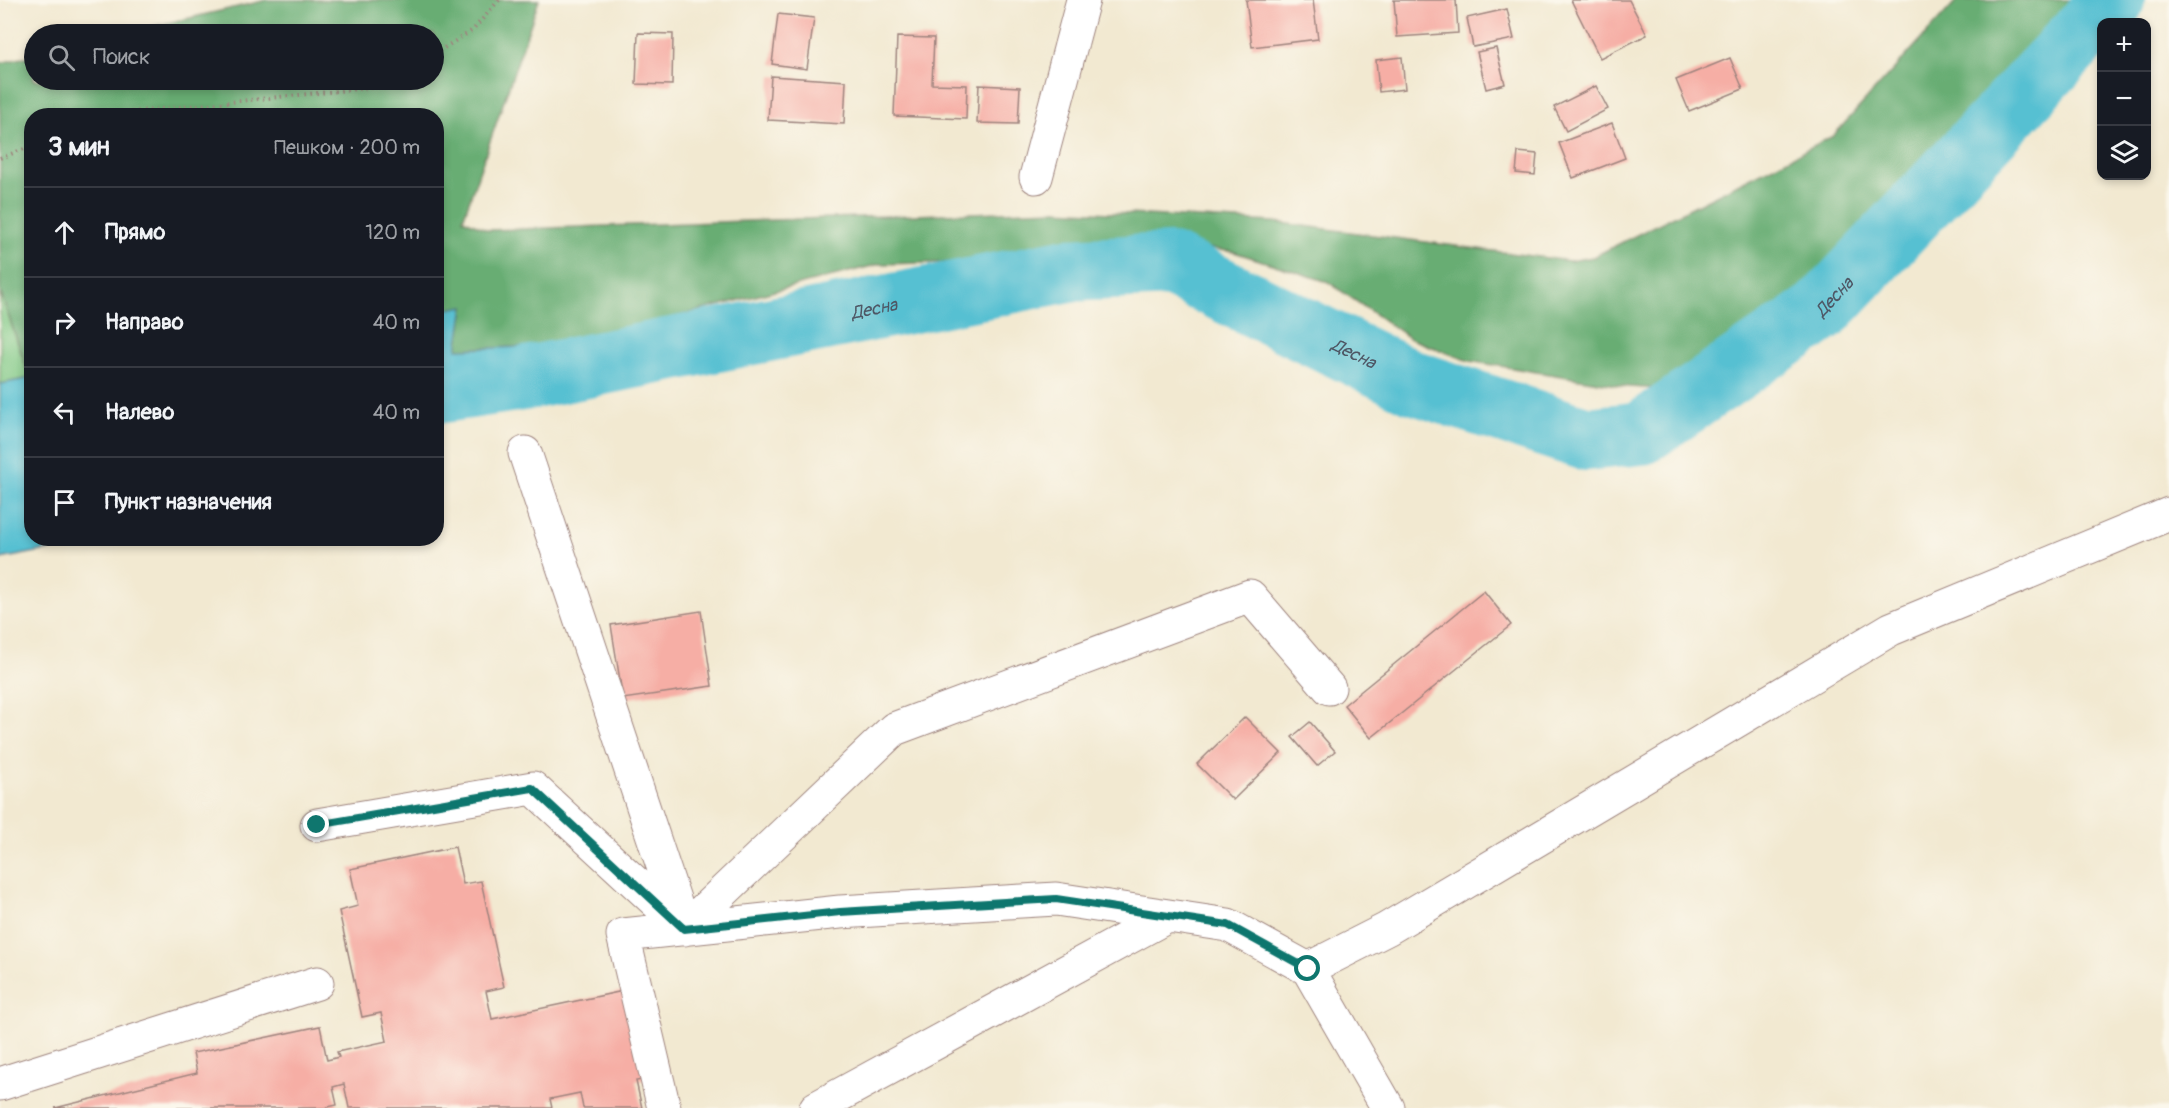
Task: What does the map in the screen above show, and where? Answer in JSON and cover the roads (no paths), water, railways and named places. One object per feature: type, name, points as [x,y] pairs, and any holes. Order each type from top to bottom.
[{"type":"street","points":[[1036,177],[1083,0]]},
{"type":"street","points":[[525,453],[684,929]]},
{"type":"street","points":[[1308,969],[1387,929],[1891,629],[2169,514]]},
{"type":"street","points":[[684,929],[894,729],[1228,604],[1250,596],[1329,688]]},
{"type":"street","points":[[317,825],[532,788],[684,929]]},
{"type":"street","points":[[664,1108],[622,935],[840,912],[1056,899],[1228,925],[1308,969],[1388,1108]]},
{"type":"street","points":[[816,1108],[1168,916]]},
{"type":"street","points":[[0,1084],[317,983]]},
{"type":"water","points":[[464,306],[457,349],[522,347],[557,403],[444,408],[444,310]]},
{"type":"water","points":[[24,379],[24,546],[68,546],[0,559],[0,384]]},
{"type":"waterway","name":"Десна","points":[[444,391],[522,379],[1069,270],[1171,265],[1410,381],[1587,439],[1642,433],[1821,311],[2113,0]]}]
